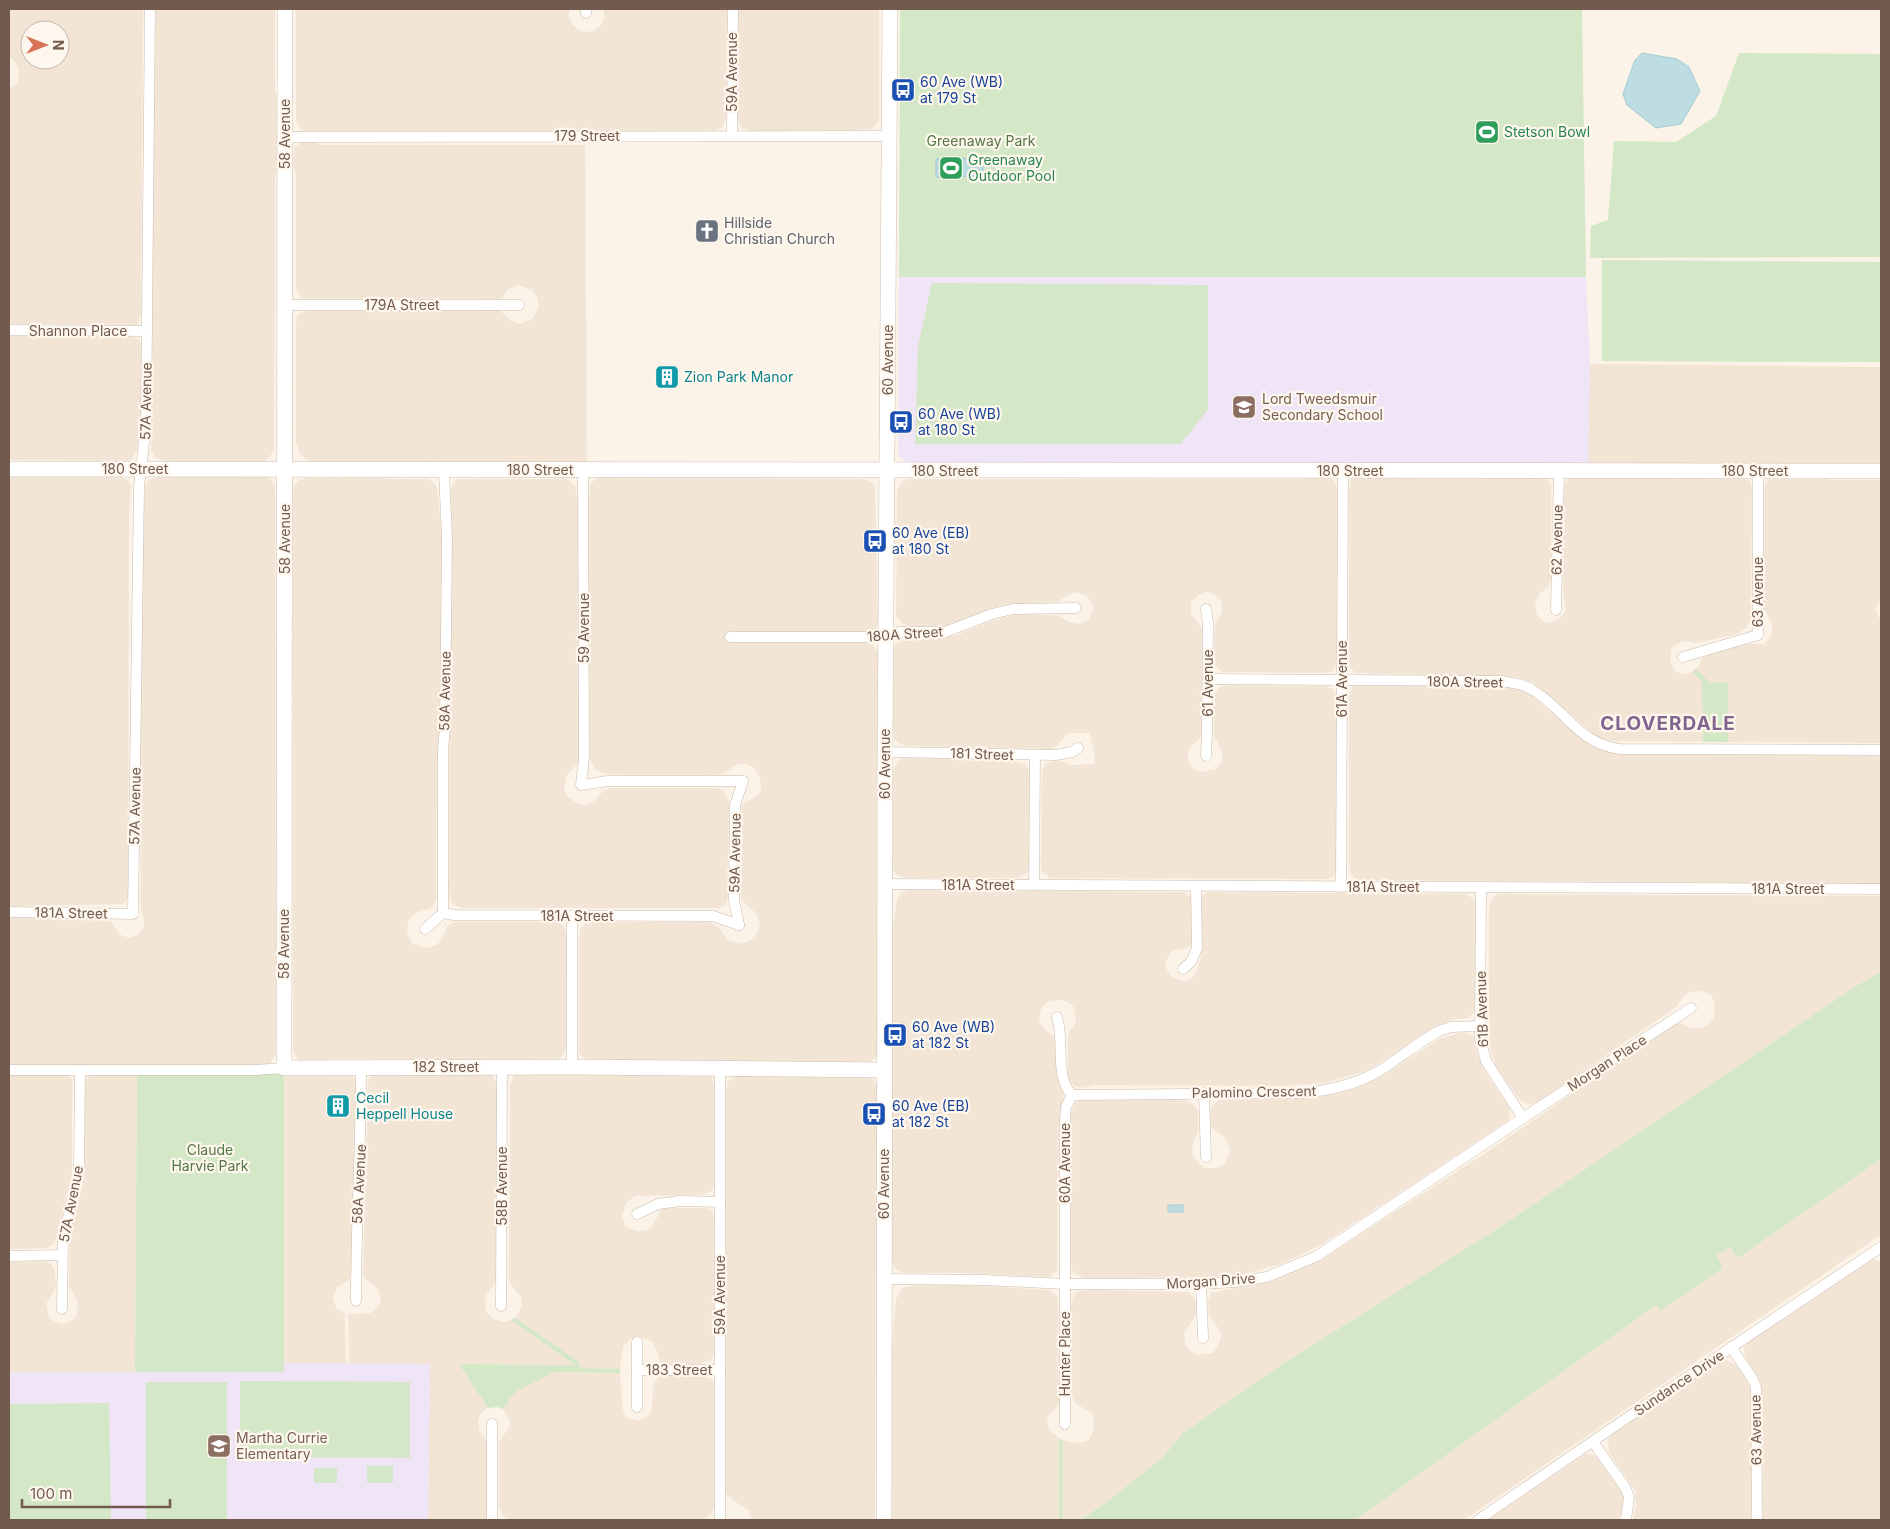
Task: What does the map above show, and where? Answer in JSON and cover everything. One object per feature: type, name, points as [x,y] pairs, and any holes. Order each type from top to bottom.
[{"type":"street","name":"57A Avenue","points":[[133,914],[139,487],[146,424],[150,9]]},
{"type":"street","name":"58 Avenue","points":[[284,1068],[285,9]]},
{"type":"street","name":"59A Avenue","points":[[732,9],[732,136]]},
{"type":"street","name":"60 Avenue","points":[[884,1520],[885,752],[890,9]]},
{"type":"street","name":"179 Street","points":[[285,137],[889,136]]},
{"type":"street","name":"179A Street","points":[[285,305],[519,305]]},
{"type":"street","name":"Shannon Place","points":[[9,330],[147,331]]},
{"type":"street","name":"180 Street","points":[[9,469],[1881,471]]},
{"type":"street","name":"58A Avenue","points":[[443,913],[446,548],[444,470]]},
{"type":"street","name":"59 Avenue","points":[[583,470],[584,758],[581,786],[608,780],[743,781]]},
{"type":"street","name":"61A Avenue","points":[[1342,887],[1343,471]]},
{"type":"street","name":"62 Avenue","points":[[1556,610],[1558,471]]},
{"type":"street","name":"63 Avenue","points":[[1683,657],[1758,635],[1758,471]]},
{"type":"street","name":"180A Street","points":[[730,637],[866,637],[900,632],[945,632],[997,612],[1013,609],[1076,608]]},
{"type":"street","name":"61 Avenue","points":[[1206,609],[1208,623],[1206,756]]},
{"type":"street","name":"180A Street","points":[[1208,678],[1501,681],[1529,688],[1540,695],[1590,740],[1606,747],[1620,749],[1881,750]]},
{"type":"street","name":"181 Street","points":[[885,752],[1035,755],[1064,754],[1078,748]]},
{"type":"street","points":[[1034,885],[1035,755]]},
{"type":"street","name":"59A Avenue","points":[[739,925],[734,900],[736,805],[743,781]]},
{"type":"street","name":"181A Street","points":[[885,884],[1881,889]]},
{"type":"street","points":[[1183,969],[1191,962],[1196,948],[1196,887]]},
{"type":"street","name":"61B Avenue","points":[[1482,888],[1480,1038],[1486,1061],[1523,1118]]},
{"type":"street","name":"181A Street","points":[[9,912],[133,914]]},
{"type":"street","name":"181A Street","points":[[443,913],[454,915],[713,916],[739,925]]},
{"type":"street","points":[[425,929],[443,913]]},
{"type":"street","points":[[572,916],[572,1067]]},
{"type":"street","name":"Morgan Place","points":[[1523,1118],[1691,1008]]},
{"type":"street","points":[[1057,1017],[1061,1030],[1061,1073],[1067,1090],[1072,1094]]},
{"type":"street","name":"Palomino Crescent","points":[[1072,1094],[1303,1093],[1341,1087],[1384,1068],[1439,1032],[1451,1027],[1480,1026]]},
{"type":"street","name":"58B Avenue","points":[[501,1306],[502,1067]]},
{"type":"street","name":"182 Street","points":[[9,1070],[572,1067],[884,1070]]},
{"type":"street","name":"58A Avenue","points":[[356,1300],[356,1246],[362,1128],[361,1068]]},
{"type":"street","name":"59A Avenue","points":[[720,1069],[720,1520]]},
{"type":"street","name":"57A Avenue","points":[[62,1309],[62,1255],[65,1225],[77,1186],[79,1171],[80,1070]]},
{"type":"street","points":[[1204,1093],[1206,1157]]},
{"type":"street","name":"60A Avenue","points":[[1065,1284],[1065,1119],[1066,1107],[1072,1094]]},
{"type":"street","name":"Morgan Drive","points":[[884,1279],[984,1280],[1065,1284],[1202,1284],[1266,1277],[1317,1256],[1523,1118]]},
{"type":"street","points":[[638,1214],[658,1204],[720,1202]]},
{"type":"street","name":"Sundance Drive","points":[[1478,1520],[1881,1247]]},
{"type":"street","points":[[9,1256],[62,1255]]},
{"type":"street","name":"Hunter Place","points":[[1065,1284],[1065,1424]]},
{"type":"street","points":[[1202,1284],[1203,1338]]},
{"type":"street","name":"183 Street","points":[[637,1407],[638,1342]]},
{"type":"street","name":"63 Avenue","points":[[1731,1347],[1756,1387],[1757,1520]]},
{"type":"street","name":"183 Street","points":[[637,1370],[720,1370]]},
{"type":"street","points":[[492,1424],[492,1520]]},
{"type":"street","points":[[1593,1442],[1625,1487],[1629,1497],[1626,1520]]},
{"type":"shaded area","points":[[9,9],[143,9],[141,315],[137,325],[9,324],[9,90],[17,83],[19,72],[17,64],[9,55]]},
{"type":"shaded area","points":[[156,9],[275,9],[275,92],[278,98],[277,170],[275,175],[274,448],[270,457],[264,461],[170,462],[155,458],[151,450]]},
{"type":"shaded area","points":[[296,9],[570,9],[569,17],[572,24],[579,30],[587,32],[599,27],[604,20],[604,9],[727,9],[726,119],[723,126],[717,130],[665,132],[304,131],[299,127],[296,120]]},
{"type":"shaded area","points":[[736,9],[879,9],[879,121],[876,125],[872,129],[840,131],[750,131],[742,128],[737,119]]},
{"type":"shaded area","points":[[303,142],[313,142],[322,145],[585,145],[587,462],[312,461],[300,454],[296,441],[296,325],[299,314],[307,311],[499,310],[512,321],[520,324],[532,319],[539,307],[537,297],[532,290],[518,285],[508,289],[502,298],[499,299],[302,298],[296,287],[296,173],[292,165],[295,147]]},
{"type":"shaded area","name":"Lord Tweedsmuir Secondary School","points":[[899,277],[1586,277],[1590,364],[1588,460],[1592,466],[1523,463],[906,462],[900,457],[898,450]]},
{"type":"shaded area","points":[[9,336],[131,336],[138,339],[141,344],[141,417],[137,450],[132,459],[126,461],[9,460]]},
{"type":"shaded area","points":[[1590,364],[1881,367],[1881,463],[1599,463],[1592,466],[1588,460]]},
{"type":"shaded area","points":[[1498,475],[1544,477],[1551,484],[1551,578],[1548,587],[1539,594],[1535,604],[1537,615],[1545,622],[1551,622],[1560,618],[1566,610],[1563,592],[1563,490],[1564,485],[1570,478],[1678,479],[1684,476],[1746,478],[1750,481],[1752,490],[1751,619],[1746,628],[1738,634],[1696,643],[1683,641],[1674,646],[1671,650],[1670,660],[1674,670],[1682,674],[1688,674],[1698,667],[1704,655],[1743,644],[1764,644],[1771,637],[1772,623],[1764,609],[1764,490],[1770,478],[1824,476],[1830,480],[1881,480],[1881,599],[1876,610],[1881,622],[1881,743],[1610,741],[1601,739],[1593,734],[1534,683],[1517,677],[1355,673],[1349,663],[1349,489],[1351,480],[1357,477],[1409,476],[1414,479],[1488,479]]},
{"type":"shaded area","points":[[1312,476],[1330,477],[1337,488],[1337,658],[1335,667],[1333,671],[1322,673],[1223,672],[1215,666],[1214,655],[1215,624],[1222,612],[1222,603],[1219,598],[1210,592],[1197,596],[1191,603],[1191,613],[1202,628],[1202,722],[1201,737],[1189,749],[1188,759],[1192,768],[1201,772],[1216,769],[1222,761],[1222,752],[1214,736],[1214,697],[1220,687],[1229,685],[1325,686],[1333,689],[1337,696],[1337,868],[1333,877],[1328,879],[1050,878],[1042,871],[1041,867],[1042,770],[1046,764],[1053,761],[1072,765],[1094,764],[1090,733],[1070,733],[1052,749],[908,746],[900,744],[894,739],[894,650],[896,644],[901,640],[954,636],[994,620],[1017,614],[1058,615],[1069,622],[1079,624],[1088,620],[1093,611],[1093,605],[1087,596],[1077,592],[1057,602],[1001,605],[950,626],[909,627],[902,624],[896,616],[897,491],[902,481],[910,479],[1307,479]]},
{"type":"shaded area","points":[[9,477],[122,477],[128,480],[131,487],[129,516],[128,896],[127,900],[122,904],[9,907]]},
{"type":"shaded area","points":[[158,477],[265,477],[271,479],[275,488],[277,1052],[270,1063],[262,1066],[9,1065],[9,918],[104,918],[110,921],[121,935],[129,938],[139,934],[144,926],[141,909],[139,698],[142,514],[146,484],[151,479]]},
{"type":"shaded area","points":[[308,478],[427,479],[434,482],[437,488],[442,537],[441,744],[437,763],[436,899],[430,909],[418,912],[410,918],[407,927],[408,936],[413,944],[426,948],[437,945],[448,925],[454,922],[555,922],[563,925],[567,938],[566,1049],[560,1058],[552,1060],[326,1059],[320,1062],[299,1061],[295,1055],[293,1047],[293,491],[299,480]]},
{"type":"shaded area","points":[[601,478],[865,479],[873,483],[875,487],[878,621],[876,630],[870,633],[728,633],[728,642],[863,642],[873,645],[878,652],[877,1055],[871,1062],[589,1062],[580,1055],[579,939],[581,928],[584,924],[591,922],[708,922],[718,926],[728,940],[741,944],[751,940],[758,932],[760,926],[757,914],[743,902],[741,897],[742,805],[759,794],[761,790],[760,777],[753,767],[741,764],[717,775],[609,774],[597,771],[590,761],[588,510],[591,484],[594,480]]},
{"type":"shaded area","points":[[458,479],[564,479],[569,480],[575,486],[579,516],[579,762],[566,776],[564,788],[566,795],[575,802],[585,805],[594,801],[603,791],[610,788],[715,788],[723,790],[729,801],[728,896],[726,904],[720,908],[462,908],[452,904],[449,895],[450,504],[451,489],[454,482]]},
{"type":"shaded area","points":[[1362,683],[1510,687],[1526,692],[1591,746],[1610,753],[1881,756],[1881,884],[1357,880],[1351,874],[1349,865],[1349,695],[1353,686]]},
{"type":"shaded area","points":[[903,758],[970,759],[1024,764],[1030,773],[1029,866],[1027,873],[1017,878],[908,878],[897,875],[892,868],[892,772],[897,763]]},
{"type":"shaded area","points":[[908,890],[1183,892],[1191,897],[1193,902],[1193,942],[1187,948],[1172,951],[1168,956],[1165,966],[1171,977],[1181,981],[1186,981],[1194,976],[1201,957],[1201,901],[1202,896],[1207,892],[1464,894],[1473,898],[1476,908],[1475,1011],[1469,1018],[1451,1020],[1434,1027],[1368,1070],[1325,1083],[1285,1086],[1094,1085],[1084,1088],[1074,1086],[1068,1078],[1068,1037],[1076,1021],[1073,1006],[1066,1001],[1048,1001],[1041,1009],[1039,1021],[1044,1029],[1055,1037],[1057,1077],[1064,1094],[1059,1125],[1057,1270],[1047,1277],[965,1273],[904,1273],[897,1270],[892,1263],[891,943],[897,899],[901,893]]},
{"type":"shaded area","points":[[1498,894],[1881,896],[1881,972],[1856,986],[1491,1233],[1284,1363],[1183,1433],[1163,1457],[1107,1502],[1080,1520],[1063,1520],[1063,1440],[1073,1443],[1084,1442],[1089,1440],[1094,1429],[1091,1412],[1076,1404],[1071,1394],[1071,1304],[1077,1292],[1087,1290],[1189,1292],[1195,1299],[1197,1310],[1193,1320],[1184,1332],[1185,1344],[1192,1353],[1198,1355],[1212,1353],[1218,1347],[1221,1336],[1220,1331],[1209,1315],[1208,1301],[1211,1293],[1273,1280],[1321,1260],[1490,1150],[1674,1024],[1680,1023],[1692,1028],[1703,1028],[1711,1022],[1714,1016],[1715,1004],[1711,995],[1701,991],[1690,992],[1685,995],[1675,1008],[1538,1102],[1530,1104],[1521,1101],[1496,1067],[1489,1045],[1489,909],[1491,900]]},
{"type":"shaded area","points":[[1463,1032],[1473,1036],[1477,1053],[1485,1072],[1510,1109],[1509,1120],[1321,1245],[1281,1264],[1249,1273],[1222,1277],[1084,1278],[1072,1270],[1071,1114],[1078,1100],[1174,1099],[1190,1102],[1198,1111],[1198,1131],[1192,1151],[1194,1158],[1204,1168],[1218,1168],[1225,1163],[1230,1152],[1227,1140],[1213,1129],[1210,1124],[1210,1110],[1218,1100],[1302,1098],[1340,1093],[1362,1086],[1383,1076],[1439,1039]]},
{"type":"shaded area","points":[[9,1073],[68,1075],[72,1079],[72,1173],[56,1240],[54,1244],[47,1248],[9,1249]]},
{"type":"shaded area","points":[[284,1073],[347,1073],[356,1082],[351,1276],[349,1280],[337,1287],[333,1297],[336,1308],[345,1314],[346,1364],[284,1363]]},
{"type":"shaded area","points":[[489,1073],[494,1078],[497,1087],[497,1280],[485,1297],[485,1310],[493,1319],[505,1322],[511,1320],[575,1365],[460,1364],[488,1408],[482,1412],[478,1420],[479,1430],[488,1443],[488,1520],[428,1520],[430,1364],[349,1364],[348,1314],[371,1313],[379,1306],[381,1300],[378,1289],[364,1278],[363,1273],[368,1084],[369,1079],[375,1074]]},
{"type":"shaded area","points":[[519,1073],[709,1075],[712,1078],[714,1087],[713,1190],[702,1195],[635,1196],[626,1203],[622,1216],[625,1226],[637,1231],[647,1230],[652,1227],[661,1210],[665,1208],[706,1208],[713,1213],[714,1352],[713,1358],[709,1361],[697,1364],[663,1364],[652,1342],[636,1337],[630,1339],[623,1346],[620,1369],[579,1368],[579,1362],[515,1318],[522,1305],[521,1297],[510,1283],[509,1277],[510,1086],[514,1075]]},
{"type":"shaded area","points":[[93,1074],[137,1075],[135,1372],[9,1372],[9,1262],[43,1261],[50,1263],[55,1270],[56,1287],[46,1304],[49,1317],[55,1322],[63,1324],[71,1321],[77,1315],[77,1300],[69,1286],[70,1233],[85,1173],[85,1085],[88,1077]]},
{"type":"shaded area","points":[[735,1075],[871,1077],[877,1085],[875,1520],[752,1520],[749,1511],[726,1493],[726,1092],[728,1082]]},
{"type":"shaded area","points":[[1881,1159],[1881,1235],[1464,1520],[1355,1520],[1656,1305],[1660,1310],[1722,1269],[1716,1256],[1730,1247],[1738,1258]]},
{"type":"shaded area","points":[[1872,1259],[1881,1262],[1881,1520],[1763,1520],[1762,1392],[1759,1378],[1746,1358],[1744,1349],[1746,1344]]},
{"type":"shaded area","points":[[916,1285],[967,1285],[1049,1290],[1058,1297],[1059,1404],[1048,1416],[1047,1421],[1050,1431],[1059,1438],[1059,1520],[892,1520],[891,1362],[896,1299],[902,1288]]},
{"type":"shaded area","points":[[1727,1360],[1737,1366],[1751,1391],[1751,1520],[1633,1520],[1636,1504],[1635,1491],[1609,1452],[1608,1440],[1613,1434],[1719,1361]]},
{"type":"shaded area","name":"Martha Currie Elementary","points":[[284,1363],[430,1364],[428,1520],[9,1520],[9,1372],[283,1372]]},
{"type":"shaded area","points":[[555,1372],[620,1373],[623,1412],[627,1418],[639,1421],[650,1415],[653,1386],[658,1377],[668,1375],[703,1375],[712,1380],[714,1385],[714,1507],[711,1515],[703,1520],[511,1520],[502,1515],[499,1506],[499,1446],[500,1441],[510,1426],[510,1420],[503,1409],[515,1392]]},
{"type":"shaded area","points":[[1586,1454],[1594,1455],[1597,1458],[1623,1494],[1624,1503],[1619,1520],[1487,1520]]},
{"type":"green space","name":"Greenaway Park","points":[[900,9],[1582,9],[1586,277],[899,277]]},
{"type":"green space","points":[[1739,53],[1881,54],[1881,257],[1590,258],[1591,226],[1608,220],[1614,141],[1676,142],[1716,116]]},
{"type":"green space","points":[[1602,260],[1881,262],[1881,362],[1602,361]]},
{"type":"green space","points":[[932,283],[1208,285],[1208,409],[1181,444],[915,444],[918,346]]},
{"type":"green space","points":[[1696,669],[1710,683],[1728,683],[1728,742],[1703,742],[1702,682],[1693,672]]},
{"type":"green space","points":[[1881,972],[1881,1159],[1738,1258],[1730,1247],[1716,1256],[1723,1268],[1660,1311],[1656,1305],[1355,1520],[1080,1520],[1107,1502],[1163,1457],[1183,1433],[1284,1363],[1491,1233],[1856,986]]},
{"type":"green space","name":"Claude Harvie Park","points":[[284,1073],[284,1372],[135,1372],[137,1075]]},
{"type":"green space","points":[[515,1318],[579,1362],[580,1368],[620,1369],[620,1373],[555,1372],[515,1392],[503,1409],[497,1407],[488,1408],[459,1364],[575,1365],[511,1320]]},
{"type":"green space","points":[[240,1381],[410,1382],[410,1458],[240,1457]]},
{"type":"green space","points":[[146,1382],[227,1382],[227,1520],[146,1520]]},
{"type":"green space","points":[[109,1403],[111,1520],[9,1520],[9,1404]]},
{"type":"green space","points":[[1059,1438],[1063,1440],[1063,1520],[1059,1520]]},
{"type":"green space","points":[[367,1466],[393,1466],[393,1483],[367,1483]]},
{"type":"green space","points":[[314,1468],[337,1468],[337,1483],[314,1483]]},
{"type":"water","points":[[1642,53],[1677,59],[1689,67],[1700,91],[1681,124],[1656,128],[1627,105],[1623,94],[1635,60]]},
{"type":"water","points":[[983,158],[983,176],[936,177],[936,159]]},
{"type":"water","points":[[1168,1205],[1183,1205],[1183,1212],[1168,1212]]},
{"type":"place","name":"60 Ave (WB) at 179 St","points":[[903,90]]},
{"type":"place","name":"Stetson Bowl","points":[[1487,132]]},
{"type":"place","name":"Greenaway Outdoor Pool","points":[[951,168]]},
{"type":"place","name":"Hillside Christian Church","points":[[707,231]]},
{"type":"place","name":"Zion Park Manor","points":[[667,377]]},
{"type":"place","name":"Lord Tweedsmuir Secondary School","points":[[1244,407]]},
{"type":"place","name":"60 Ave (WB) at 180 St","points":[[901,422]]},
{"type":"place","name":"60 Ave (EB) at 180 St","points":[[875,541]]},
{"type":"place","name":"60 Ave (WB) at 182 St","points":[[895,1035]]},
{"type":"place","name":"Cecil Heppell House","points":[[338,1106]]},
{"type":"place","name":"60 Ave (EB) at 182 St","points":[[874,1114]]},
{"type":"place","name":"Martha Currie Elementary","points":[[219,1446]]},
{"type":"district","name":"CLOVERDALE","points":[[1668,723]]}]
